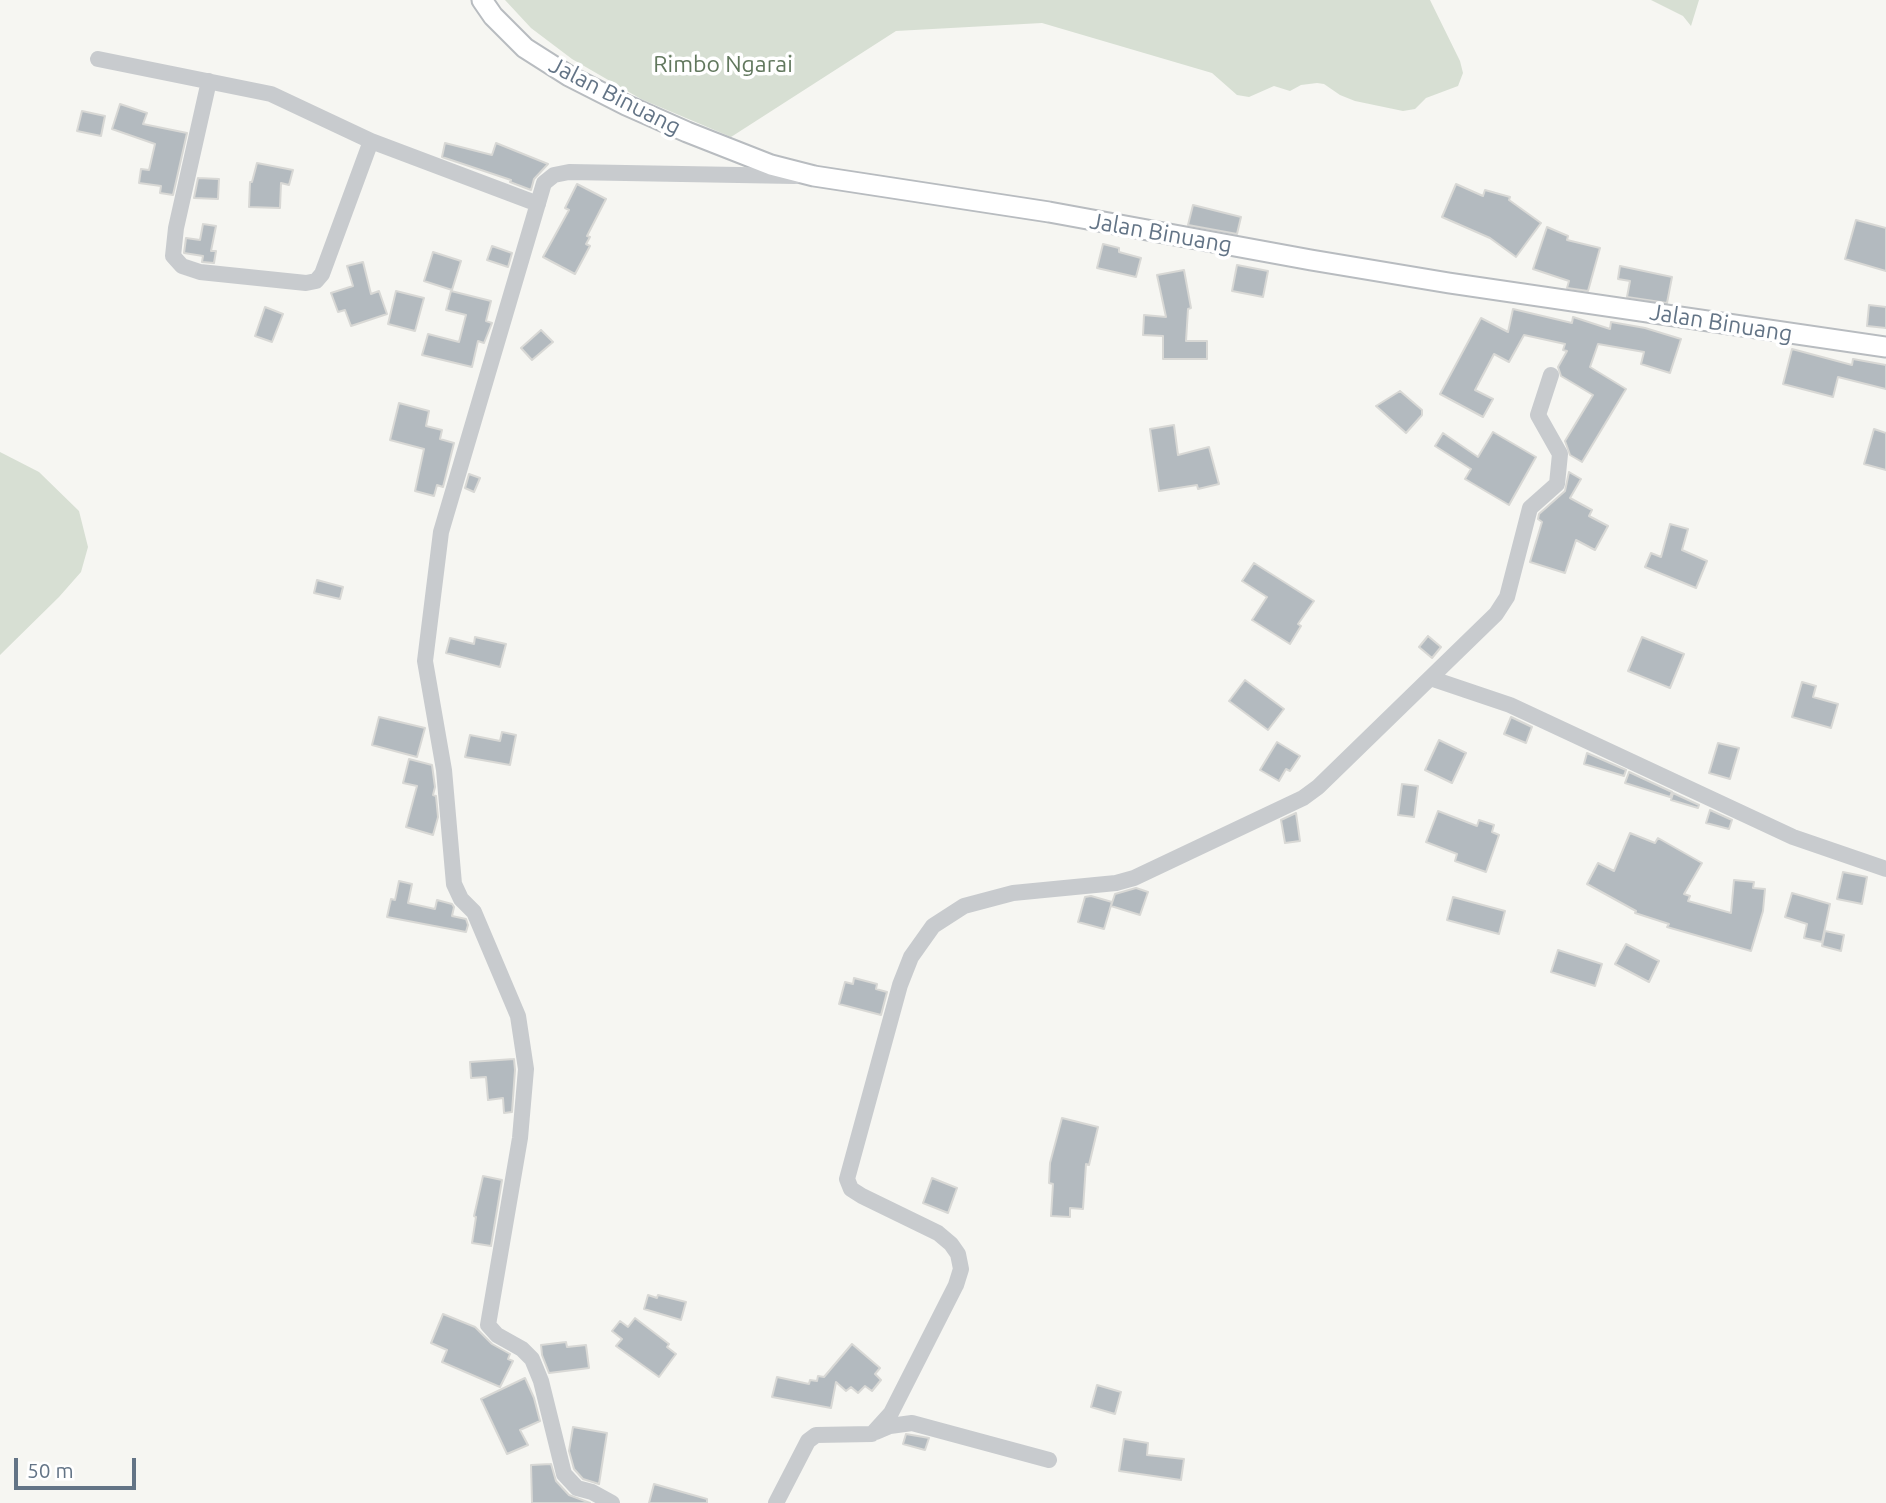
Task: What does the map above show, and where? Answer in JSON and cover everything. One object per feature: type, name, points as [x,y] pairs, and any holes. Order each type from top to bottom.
[{"type":"main road","name":"Jalan Binuang","points":[[482,0],[525,48],[569,76],[687,132],[771,165],[814,176],[1036,210],[1449,283],[1886,347]]},
{"type":"street","points":[[99,59],[271,94],[371,141],[538,204]]},
{"type":"street","points":[[209,81],[176,228],[173,256],[182,266],[200,272],[306,283],[316,281],[322,274],[371,141]]},
{"type":"street","points":[[612,1503],[592,1492],[577,1488],[564,1474],[541,1381],[532,1359],[522,1349],[497,1335],[488,1325],[520,1138],[526,1069],[519,1016],[474,912],[461,898],[454,884],[444,770],[425,661],[441,532],[544,183],[554,175],[569,172],[814,176]]},
{"type":"street","points":[[872,1434],[891,1413],[956,1285],[961,1269],[958,1254],[938,1233],[862,1196],[852,1189],[847,1180],[900,985],[911,957],[933,926],[964,906],[1013,893],[1116,883],[1134,878],[1303,798],[1318,787],[1496,614],[1507,597],[1530,508],[1557,484],[1560,454],[1538,415],[1551,375]]},
{"type":"street","points":[[1430,678],[1510,705],[1793,837],[1886,869]]},
{"type":"street","points":[[776,1503],[808,1441],[816,1435],[872,1434],[890,1426],[912,1423],[1049,1460]]},
{"type":"green space","name":"Rimbo Ngarai","points":[[505,0],[1430,0],[1460,61],[1463,73],[1458,86],[1426,98],[1415,109],[1403,111],[1355,101],[1317,83],[1301,85],[1290,91],[1274,86],[1249,97],[1237,95],[1212,73],[1042,23],[896,31],[731,137],[641,99],[572,59],[531,28]]},
{"type":"green space","points":[[1651,0],[1699,0],[1691,26],[1683,16]]},
{"type":"green space","points":[[0,452],[39,472],[79,511],[88,547],[81,572],[0,655]]},
{"type":"building","points":[[120,104],[147,113],[143,124],[187,133],[173,195],[160,193],[161,186],[139,183],[141,169],[149,170],[155,144],[112,129]]},
{"type":"building","points":[[82,111],[105,116],[101,136],[77,131]]},
{"type":"building","points":[[445,143],[492,155],[496,143],[548,164],[534,179],[531,190],[510,182],[511,180],[442,157]]},
{"type":"building","points":[[257,163],[293,170],[289,185],[281,183],[280,208],[249,207],[250,182]]},
{"type":"building","points":[[198,178],[219,179],[218,199],[194,198]]},
{"type":"building","points":[[577,184],[606,199],[587,236],[590,237],[586,244],[590,246],[575,274],[543,257],[569,210],[565,208]]},
{"type":"building","points":[[1456,184],[1483,196],[1485,190],[1510,197],[1509,200],[1541,223],[1516,257],[1490,238],[1442,217]]},
{"type":"building","points":[[1193,205],[1241,217],[1237,234],[1188,225]]},
{"type":"building","points":[[1856,220],[1886,228],[1886,271],[1845,259]]},
{"type":"building","points":[[203,224],[216,226],[211,251],[216,251],[214,263],[202,262],[203,256],[184,253],[186,238],[200,240]]},
{"type":"building","points":[[1547,227],[1568,236],[1567,240],[1600,248],[1588,291],[1567,288],[1569,281],[1533,269]]},
{"type":"building","points":[[1103,244],[1141,258],[1136,277],[1097,268]]},
{"type":"building","points":[[492,246],[512,253],[508,267],[487,260]]},
{"type":"building","points":[[433,252],[461,261],[452,290],[424,281]]},
{"type":"building","points":[[363,262],[371,294],[379,291],[387,314],[351,326],[345,310],[338,312],[331,293],[353,286],[347,266]]},
{"type":"building","points":[[1237,265],[1268,271],[1263,297],[1232,291]]},
{"type":"building","points":[[1620,266],[1672,277],[1667,303],[1627,297],[1630,281],[1618,279]]},
{"type":"building","points":[[1184,270],[1191,308],[1188,309],[1186,341],[1207,341],[1207,359],[1163,359],[1163,336],[1143,335],[1144,315],[1166,317],[1157,275]]},
{"type":"building","points":[[396,291],[424,298],[415,331],[388,324]]},
{"type":"building","points":[[451,291],[491,301],[486,321],[492,323],[484,343],[478,341],[472,367],[422,355],[428,334],[459,342],[466,315],[446,310]]},
{"type":"building","points":[[1869,305],[1886,307],[1886,328],[1867,326]]},
{"type":"building","points":[[265,307],[283,314],[272,342],[255,336]]},
{"type":"building","points":[[1513,309],[1572,323],[1573,317],[1610,329],[1611,322],[1645,328],[1681,339],[1670,373],[1641,364],[1644,352],[1598,344],[1590,367],[1626,389],[1582,462],[1570,455],[1565,441],[1593,395],[1561,376],[1558,367],[1567,351],[1563,350],[1565,344],[1524,335],[1509,362],[1494,354],[1475,390],[1493,399],[1483,417],[1440,394],[1481,318],[1508,332]]},
{"type":"building","points":[[541,330],[553,342],[532,360],[521,348]]},
{"type":"building","points":[[1792,349],[1852,365],[1853,359],[1886,365],[1886,389],[1838,377],[1833,397],[1783,384]]},
{"type":"building","points":[[1400,391],[1422,410],[1422,415],[1406,433],[1376,406]]},
{"type":"building","points":[[399,403],[429,411],[426,426],[442,430],[440,439],[454,443],[443,487],[437,485],[434,496],[415,491],[424,449],[390,440]]},
{"type":"building","points":[[1174,425],[1178,455],[1209,447],[1219,484],[1198,489],[1197,485],[1159,491],[1150,429]]},
{"type":"building","points":[[1874,429],[1886,433],[1886,470],[1864,464]]},
{"type":"building","points":[[1493,432],[1536,457],[1509,505],[1465,479],[1471,469],[1435,446],[1443,433],[1478,457]]},
{"type":"building","points":[[1569,472],[1581,479],[1570,498],[1592,510],[1589,516],[1608,526],[1595,550],[1576,540],[1565,573],[1530,562],[1542,522],[1538,519],[1539,514],[1565,491]]},
{"type":"building","points":[[469,474],[480,478],[474,492],[465,488]]},
{"type":"building","points":[[1670,524],[1688,529],[1682,550],[1707,561],[1696,588],[1645,567],[1651,553],[1661,557]]},
{"type":"building","points":[[1254,563],[1314,601],[1298,624],[1301,626],[1290,644],[1252,620],[1267,597],[1242,581]]},
{"type":"building","points":[[317,580],[343,587],[340,599],[314,593]]},
{"type":"building","points":[[1428,636],[1441,647],[1432,658],[1419,647]]},
{"type":"building","points":[[475,637],[506,644],[500,667],[446,653],[450,638],[474,644]]},
{"type":"building","points":[[1642,637],[1684,654],[1670,688],[1628,671]]},
{"type":"building","points":[[1245,680],[1284,709],[1268,730],[1229,701]]},
{"type":"building","points":[[1802,682],[1816,686],[1813,697],[1838,704],[1831,728],[1792,717]]},
{"type":"building","points":[[379,717],[425,728],[417,757],[372,745]]},
{"type":"building","points":[[1511,717],[1532,727],[1526,743],[1504,734]]},
{"type":"building","points":[[502,732],[516,735],[510,765],[465,757],[470,735],[500,741]]},
{"type":"building","points":[[1439,740],[1466,753],[1452,783],[1425,770]]},
{"type":"building","points":[[1277,742],[1300,756],[1290,771],[1286,769],[1279,781],[1260,770]]},
{"type":"building","points":[[1718,743],[1739,748],[1730,779],[1709,773]]},
{"type":"building","points":[[1587,753],[1626,770],[1624,776],[1584,764]]},
{"type":"building","points":[[409,759],[432,765],[435,787],[433,795],[436,796],[438,817],[433,835],[406,827],[417,786],[403,783]]},
{"type":"building","points":[[1629,772],[1672,792],[1670,797],[1625,783]]},
{"type":"building","points":[[1402,784],[1418,786],[1414,817],[1398,815]]},
{"type":"building","points":[[1673,793],[1699,805],[1698,808],[1671,800]]},
{"type":"building","points":[[1710,810],[1732,820],[1729,829],[1706,823]]},
{"type":"building","points":[[1438,811],[1477,826],[1479,820],[1494,825],[1492,832],[1499,835],[1486,872],[1455,861],[1457,854],[1426,842]]},
{"type":"building","points":[[1296,813],[1300,841],[1285,843],[1281,820]]},
{"type":"building","points":[[1630,833],[1655,843],[1658,838],[1702,863],[1684,894],[1690,896],[1688,901],[1731,913],[1734,880],[1754,882],[1753,888],[1765,889],[1763,911],[1751,951],[1667,927],[1669,924],[1635,913],[1636,911],[1587,884],[1598,863],[1614,871]]},
{"type":"building","points":[[1843,872],[1867,877],[1862,904],[1837,899]]},
{"type":"building","points":[[399,881],[412,884],[408,903],[435,909],[437,900],[452,904],[452,916],[466,919],[466,932],[387,917],[391,899],[395,900]]},
{"type":"building","points":[[1136,888],[1148,892],[1140,915],[1111,906],[1115,894]]},
{"type":"building","points":[[1792,893],[1830,904],[1822,942],[1804,938],[1807,924],[1785,917]]},
{"type":"building","points":[[1085,897],[1112,902],[1104,929],[1078,922]]},
{"type":"building","points":[[1453,897],[1505,911],[1499,934],[1447,920]]},
{"type":"building","points":[[1825,931],[1844,935],[1841,951],[1822,946]]},
{"type":"building","points":[[1626,944],[1659,961],[1649,982],[1615,964]]},
{"type":"building","points":[[1558,950],[1602,964],[1595,986],[1551,972]]},
{"type":"building","points":[[854,978],[877,984],[876,989],[887,992],[881,1015],[839,1004],[845,982],[853,984]]},
{"type":"building","points":[[514,1059],[512,1112],[504,1113],[503,1098],[488,1100],[486,1077],[471,1078],[470,1062]]},
{"type":"building","points":[[1062,1118],[1098,1127],[1089,1165],[1086,1164],[1083,1209],[1070,1208],[1070,1217],[1051,1216],[1053,1184],[1049,1183],[1050,1163]]},
{"type":"building","points":[[483,1176],[502,1180],[491,1246],[472,1243],[474,1216]]},
{"type":"building","points":[[932,1178],[957,1188],[948,1213],[923,1203]]},
{"type":"building","points":[[648,1295],[686,1302],[681,1320],[644,1309]]},
{"type":"building","points":[[443,1314],[475,1327],[492,1344],[510,1354],[508,1359],[513,1361],[500,1387],[442,1362],[447,1350],[431,1343]]},
{"type":"building","points":[[635,1318],[669,1344],[667,1347],[676,1354],[659,1377],[616,1346],[622,1339],[612,1331],[620,1321],[628,1327]]},
{"type":"building","points":[[566,1342],[567,1347],[586,1345],[589,1368],[549,1373],[541,1345]]},
{"type":"building","points":[[852,1344],[880,1368],[875,1374],[881,1380],[872,1391],[865,1386],[858,1393],[851,1387],[846,1391],[836,1382],[831,1408],[772,1397],[777,1377],[809,1384],[810,1380],[817,1381],[818,1376],[824,1377]]},
{"type":"building","points":[[525,1378],[540,1421],[520,1430],[528,1445],[507,1454],[481,1399]]},
{"type":"building","points":[[1097,1385],[1121,1392],[1115,1414],[1091,1407]]},
{"type":"building","points":[[573,1427],[607,1433],[599,1484],[583,1479],[574,1469],[569,1451]]},
{"type":"building","points":[[906,1434],[929,1438],[925,1450],[903,1444]]},
{"type":"building","points":[[1124,1439],[1148,1443],[1147,1455],[1184,1459],[1181,1480],[1119,1471]]},
{"type":"building","points":[[551,1464],[556,1481],[569,1495],[590,1503],[532,1503],[531,1465]]},
{"type":"building","points":[[654,1484],[707,1499],[707,1503],[649,1503]]}]
